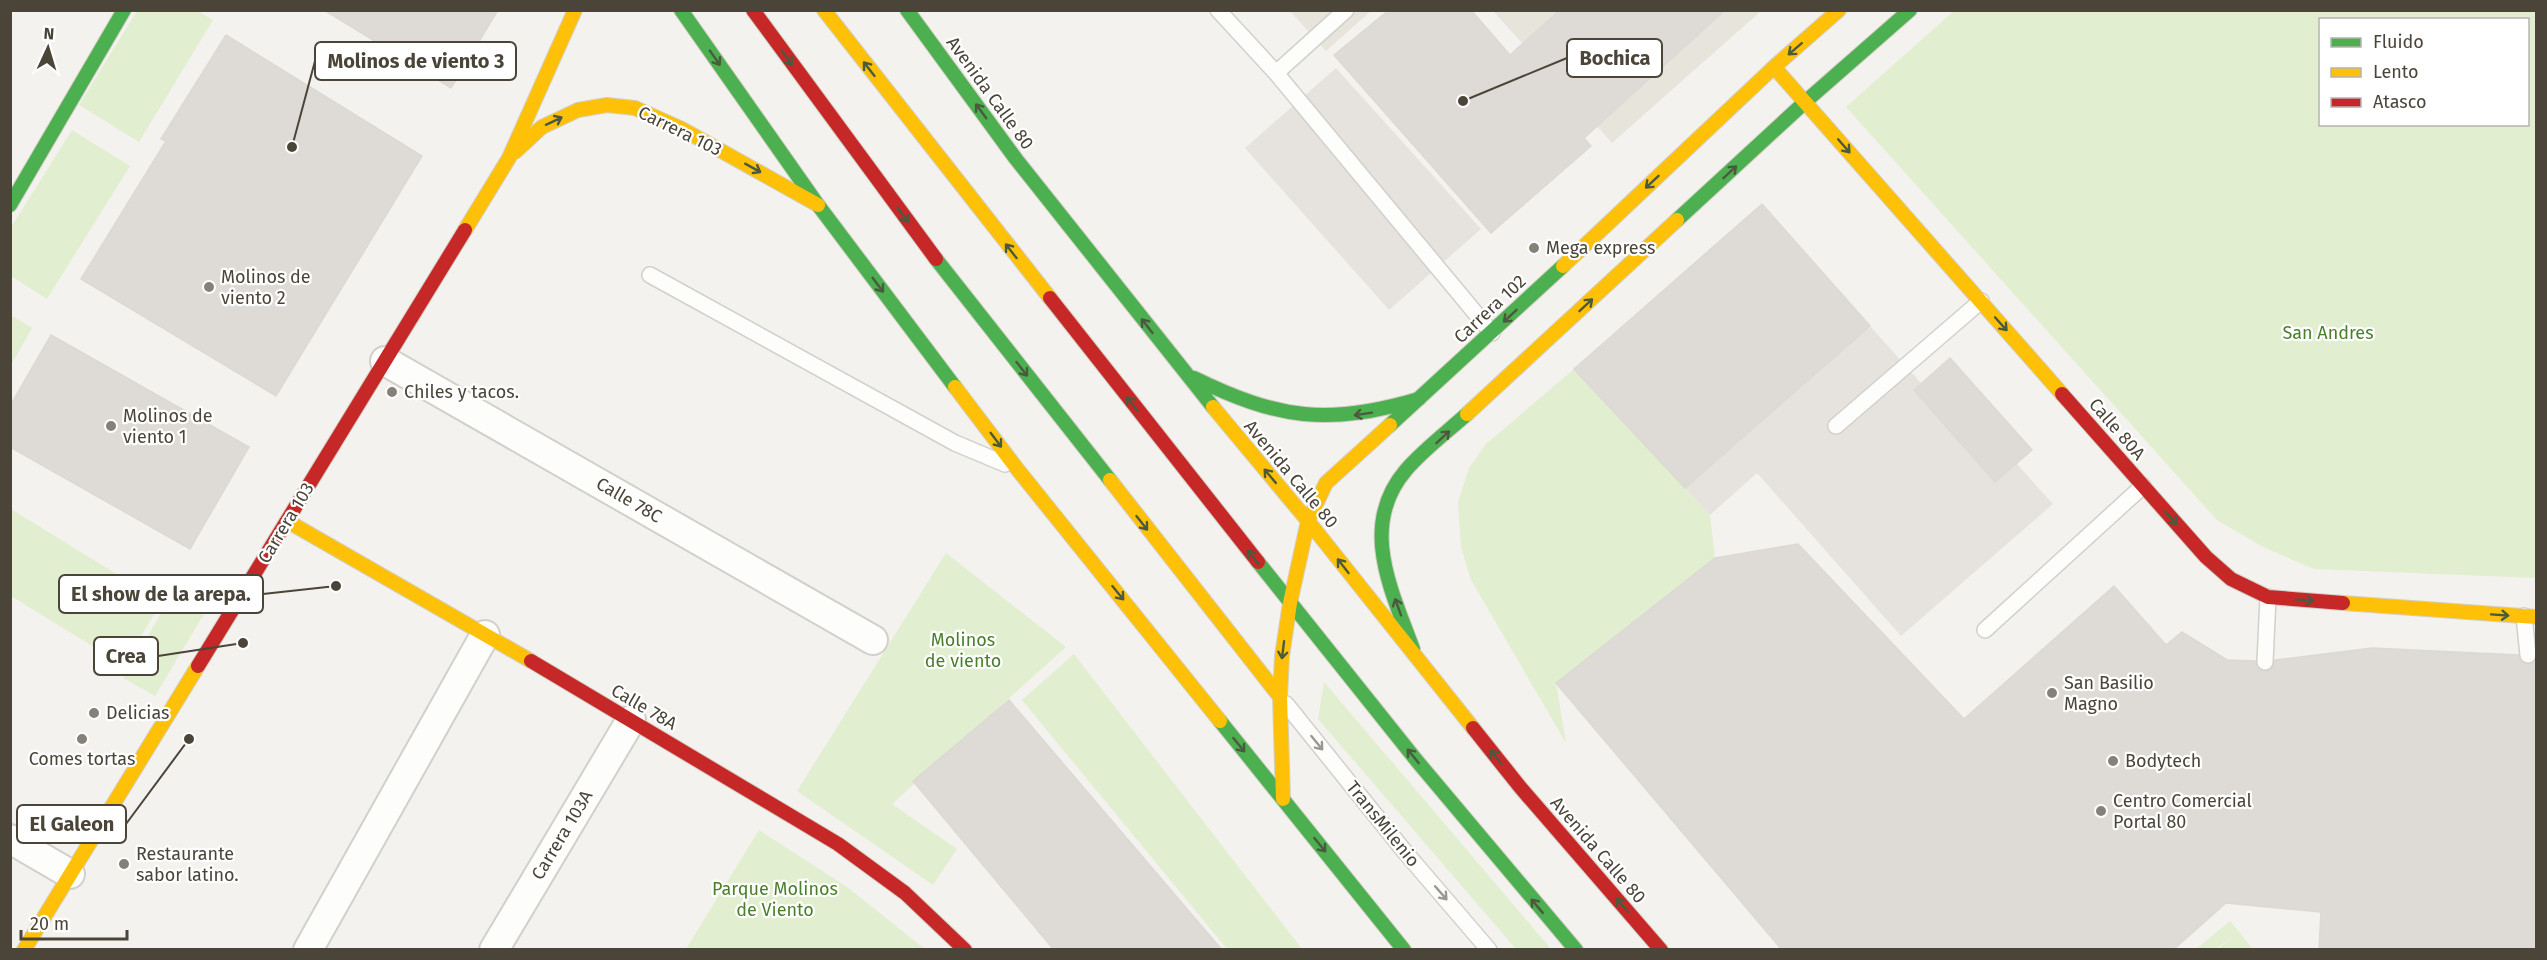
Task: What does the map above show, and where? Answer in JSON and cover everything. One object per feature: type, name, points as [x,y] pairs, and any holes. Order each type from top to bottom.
[{"type":"main road","points":[[10,205],[124,10]]},
{"type":"main road","name":"Carrera 103","points":[[24,950],[509,158],[575,10]]},
{"type":"main road","points":[[681,10],[818,205],[1018,470],[1404,950]]},
{"type":"main road","points":[[753,10],[924,243],[1280,697],[1283,799]]},
{"type":"main road","points":[[824,10],[1290,603],[1424,770],[1576,950]]},
{"type":"main road","name":"Avenida Calle 80","points":[[907,10],[1016,159],[1183,372],[1308,521],[1418,662],[1520,787],[1661,950]]},
{"type":"main road","name":"Carrera 102","points":[[1280,697],[1282,656],[1290,603],[1308,521],[1326,483],[1492,333],[1774,67],[1839,10]]},
{"type":"main road","points":[[1418,662],[1387,576],[1381,530],[1386,508],[1406,471],[1805,102],[1910,10]]},
{"type":"main road","name":"Calle 80A","points":[[1774,67],[2143,486],[2230,579],[2268,597],[2530,617]]},
{"type":"main road","name":"Carrera 103","points":[[509,158],[542,127],[578,110],[607,105],[635,108],[682,129],[818,205]]},
{"type":"main road","points":[[1183,372],[1227,396],[1272,411],[1306,417],[1344,417],[1383,411],[1419,399]]},
{"type":"main road","name":"Calle 78A","points":[[287,521],[631,720],[869,864],[918,903],[965,950]]},
{"type":"street","name":"Calle 78C","points":[[385,361],[873,640]]},
{"type":"street","points":[[308,950],[485,635]]},
{"type":"street","name":"Carrera 103A","points":[[494,950],[631,720]]},
{"type":"street","points":[[10,839],[70,874]]},
{"type":"lane","points":[[1218,10],[1276,73],[1492,333]]},
{"type":"lane","points":[[1276,73],[1346,10]]},
{"type":"lane","points":[[650,274],[955,443],[1018,470]]},
{"type":"lane","points":[[1836,426],[1981,301]]},
{"type":"lane","points":[[1985,630],[2143,486]]},
{"type":"lane","points":[[2265,662],[2268,597]]},
{"type":"lane","points":[[2528,656],[2530,617]]},
{"type":"lane","name":"TransMilenio","points":[[1280,697],[1405,852],[1489,950]]},
{"type":"shaded area","points":[[1290,11],[1371,11],[1326,51]]},
{"type":"shaded area","points":[[1493,11],[1761,11],[1612,143]]},
{"type":"shaded area","points":[[1336,68],[1481,229],[1389,310],[1245,148]]},
{"type":"shaded area","points":[[1870,326],[1921,383],[1914,390],[1995,482],[2016,463],[2053,504],[1901,636],[1757,473],[1710,515],[1685,488]]},
{"type":"green space","name":"San Andres","points":[[1955,10],[2536,11],[2536,578],[2314,569],[2263,547],[2217,520],[1846,107]]},
{"type":"green space","points":[[137,11],[198,11],[213,20],[139,142],[79,105]]},
{"type":"green space","points":[[72,130],[130,166],[47,299],[11,276],[10,229]]},
{"type":"green space","points":[[11,315],[32,328],[11,365]]},
{"type":"green space","points":[[1574,369],[1710,515],[1715,558],[1556,683],[1566,743],[1471,580],[1461,547],[1458,502],[1469,468],[1486,444]]},
{"type":"green space","points":[[11,509],[162,602],[123,665],[11,596]]},
{"type":"green space","name":"Molinos de viento","points":[[946,553],[1066,647],[892,804],[957,849],[933,885],[797,791]]},
{"type":"green space","points":[[175,590],[207,609],[155,696],[123,678]]},
{"type":"green space","points":[[1074,654],[1302,949],[1227,949],[1022,700]]},
{"type":"green space","points":[[1324,682],[1551,949],[1516,949],[1318,719]]},
{"type":"green space","name":"Parque Molinos de Viento","points":[[759,830],[847,887],[925,949],[686,949]]},
{"type":"green space","points":[[2230,921],[2253,949],[2218,949],[2236,934],[2216,949],[2196,949]]},
{"type":"building","points":[[324,10],[498,10],[451,88]]},
{"type":"building","points":[[1389,10],[1471,10],[1510,55],[1560,10],[1725,10],[1584,138],[1591,146],[1491,233],[1334,55]]},
{"type":"building","points":[[226,35],[422,156],[276,396],[81,279],[166,141],[161,139]]},
{"type":"building","points":[[1762,204],[1870,326],[1685,488],[1574,369]]},
{"type":"building","name":"Molinos de viento 1","points":[[51,335],[249,447],[190,549],[10,447],[10,406]]},
{"type":"building","points":[[1950,358],[2032,450],[1995,482],[1914,390]]},
{"type":"building","name":"Centro Comercial Portal 80","points":[[1798,544],[1964,719],[2114,586],[2166,645],[2182,632],[2227,660],[2255,661],[2257,667],[2264,672],[2273,668],[2275,660],[2372,648],[2518,655],[2520,661],[2528,665],[2536,660],[2536,950],[2319,950],[2321,912],[2226,903],[2173,950],[1782,950],[1556,683],[1715,558]]},
{"type":"building","points":[[1009,700],[1222,950],[1054,950],[913,781]]},
{"type":"traffic: fast","points":[[10,205],[124,10]]},
{"type":"traffic: fast","points":[[681,10],[818,205],[955,387]]},
{"type":"traffic: fast","points":[[907,10],[1016,159],[1213,407]]},
{"type":"traffic: fast","points":[[1677,220],[1805,102],[1910,10]]},
{"type":"traffic: fast","points":[[936,259],[1110,480]]},
{"type":"traffic: fast","points":[[1390,425],[1563,266]]},
{"type":"traffic: fast","points":[[1194,378],[1252,402],[1278,410],[1304,414],[1357,413],[1419,399]]},
{"type":"traffic: fast","points":[[1413,649],[1396,604],[1384,559],[1382,536],[1384,513],[1392,491],[1406,470],[1427,448],[1467,414]]},
{"type":"traffic: fast","points":[[1258,562],[1417,761],[1576,950]]},
{"type":"traffic: fast","points":[[1220,721],[1404,950]]},
{"type":"traffic: slow","points":[[465,230],[509,158],[575,10]]},
{"type":"traffic: slow","points":[[824,10],[1050,298]]},
{"type":"traffic: slow","points":[[1563,266],[1774,67],[1839,10]]},
{"type":"traffic: slow","points":[[1774,67],[2062,394]]},
{"type":"traffic: slow","points":[[515,152],[542,127],[578,110],[607,105],[635,108],[682,129],[818,205]]},
{"type":"traffic: slow","points":[[1467,414],[1677,220]]},
{"type":"traffic: slow","points":[[955,387],[1018,470],[1220,721]]},
{"type":"traffic: slow","points":[[1213,407],[1308,521],[1473,728]]},
{"type":"traffic: slow","points":[[1280,697],[1282,656],[1290,603],[1308,521],[1326,483],[1390,425]]},
{"type":"traffic: slow","points":[[1110,480],[1280,697],[1283,799]]},
{"type":"traffic: slow","points":[[287,521],[531,661]]},
{"type":"traffic: slow","points":[[2343,603],[2536,617]]},
{"type":"traffic: slow","points":[[24,950],[198,666]]},
{"type":"traffic: jam","points":[[753,10],[936,259]]},
{"type":"traffic: jam","points":[[198,666],[465,230]]},
{"type":"traffic: jam","points":[[1050,298],[1258,562]]},
{"type":"traffic: jam","points":[[2062,394],[2206,557],[2231,579],[2268,597],[2343,603]]},
{"type":"traffic: jam","points":[[531,661],[838,844],[905,893],[965,950]]},
{"type":"traffic: jam","points":[[1473,728],[1520,787],[1661,950]]},
{"type":"place","name":"Bochica","points":[[1463,101]]},
{"type":"place","name":"Molinos de viento 3","points":[[292,147]]},
{"type":"place","name":"Mega express","points":[[1534,248]]},
{"type":"place","name":"Molinos de viento 2","points":[[209,287]]},
{"type":"place","name":"Chiles y tacos.","points":[[392,392]]},
{"type":"place","name":"Molinos de viento 1","points":[[111,426]]},
{"type":"place","name":"El show de la arepa.","points":[[336,586]]},
{"type":"place","name":"Crea","points":[[243,643]]},
{"type":"place","name":"San Basilio Magno","points":[[2052,693]]},
{"type":"place","name":"Delicias","points":[[94,713]]},
{"type":"place","name":"Comes tortas","points":[[82,739]]},
{"type":"place","name":"El Galeon","points":[[189,739]]},
{"type":"place","name":"Bodytech","points":[[2113,761]]},
{"type":"place","name":"Centro Comercial Portal 80","points":[[2101,811]]},
{"type":"place","name":"Restaurante sabor latino.","points":[[124,864]]}]
